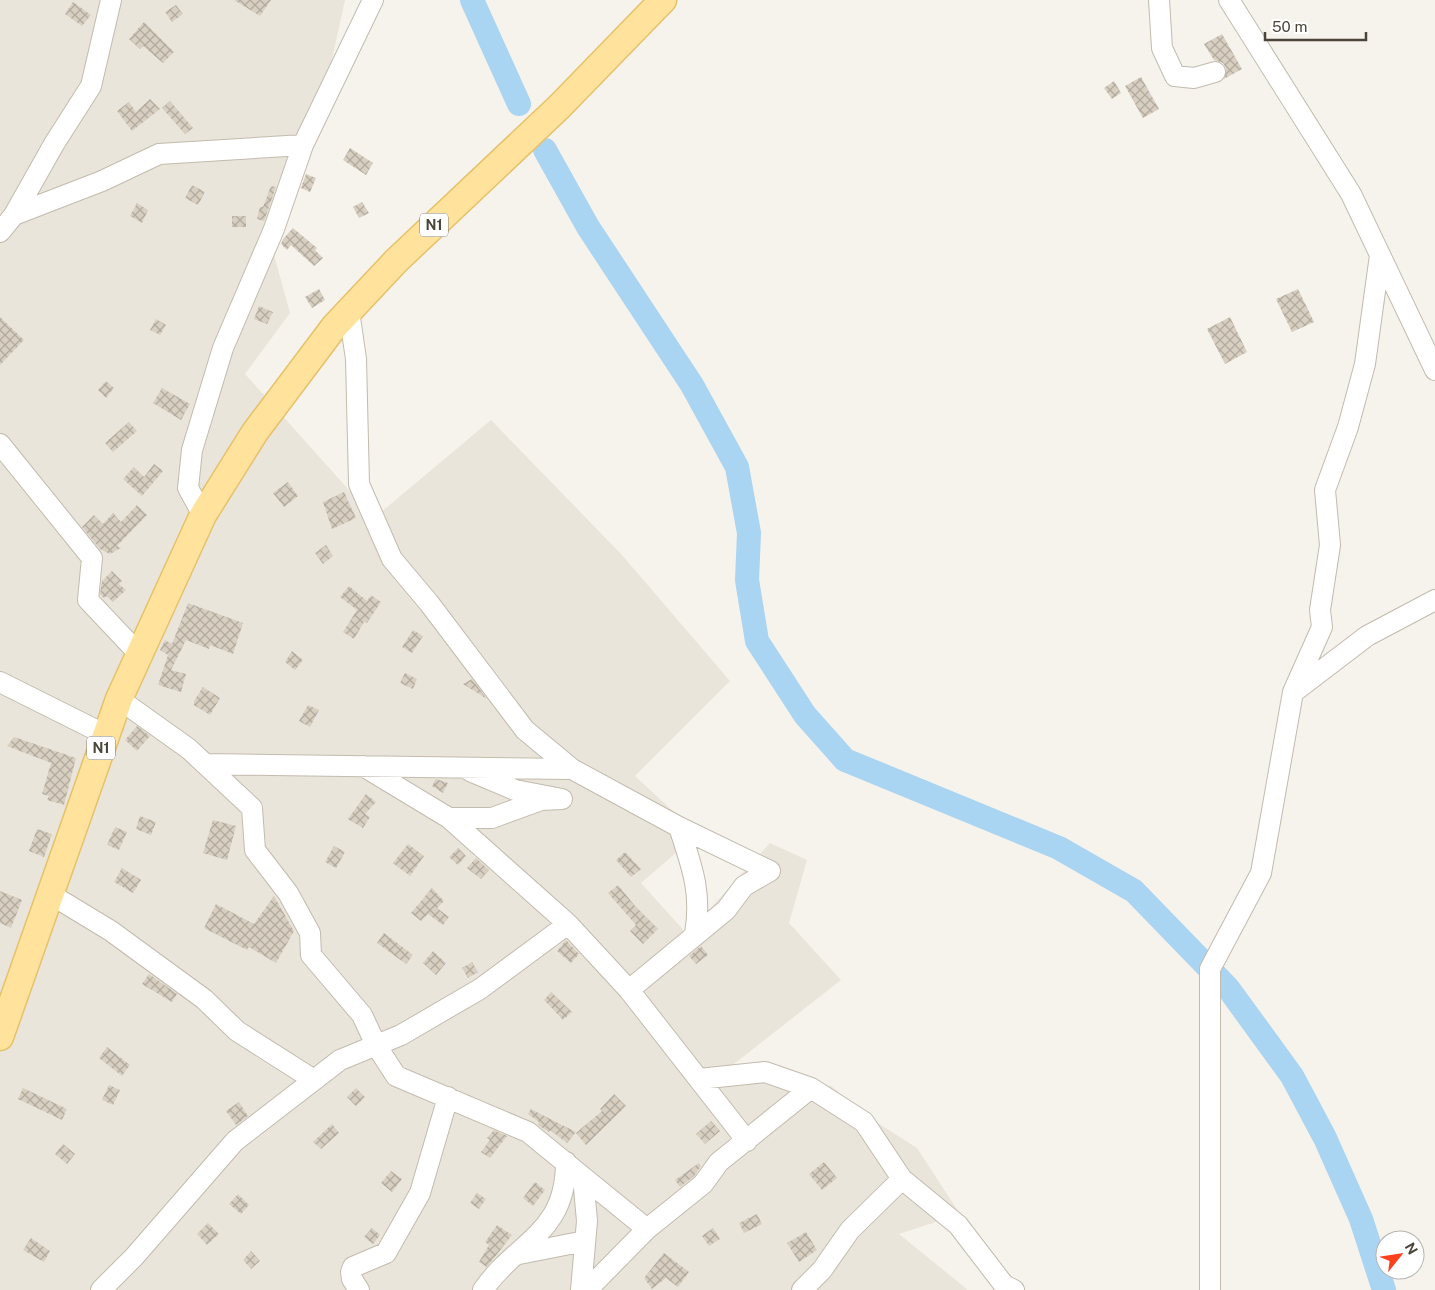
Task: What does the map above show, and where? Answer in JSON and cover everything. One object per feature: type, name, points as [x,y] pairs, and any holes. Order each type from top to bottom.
[{"type":"main road","name":"N1","points":[[0,1037],[119,699],[203,515],[261,424],[334,327],[396,261],[559,107],[663,0]]},
{"type":"street","points":[[0,232],[14,215],[54,144],[91,86],[111,0]]},
{"type":"street","points":[[203,515],[188,488],[192,450],[223,348],[274,229],[303,145],[372,0]]},
{"type":"street","points":[[1159,0],[1167,29],[1162,48],[1175,76],[1194,78],[1215,72]]},
{"type":"street","points":[[1229,0],[1351,194],[1435,370]]},
{"type":"street","points":[[14,215],[102,181],[159,154],[303,145]]},
{"type":"street","points":[[1210,1290],[1210,969],[1261,873],[1293,692],[1322,627],[1320,610],[1330,545],[1325,490],[1348,427],[1365,364],[1380,255]]},
{"type":"street","points":[[349,311],[356,359],[358,484],[392,559],[429,603],[525,730],[572,768],[679,827],[770,871],[744,886],[726,910],[629,990]]},
{"type":"street","points":[[0,444],[92,558],[88,600],[140,655]]},
{"type":"street","points":[[1293,692],[1367,636],[1435,600]]},
{"type":"street","points":[[0,682],[106,734]]},
{"type":"street","points":[[119,699],[189,749],[252,808],[255,850],[288,893],[310,933],[311,955],[362,1015],[376,1045],[396,1076],[528,1132],[647,1229]]},
{"type":"street","points":[[205,764],[572,768]]},
{"type":"street","points":[[363,766],[449,818],[568,924],[629,990],[747,1141]]},
{"type":"street","points":[[449,818],[492,818],[541,800],[562,799],[515,790],[459,766]]},
{"type":"street","points":[[679,827],[697,887],[698,913],[695,934]]},
{"type":"street","points":[[50,894],[111,931],[204,999],[237,1031],[314,1080]]},
{"type":"street","points":[[101,1290],[134,1257],[235,1141],[340,1060],[401,1035],[480,988],[568,924]]},
{"type":"street","points":[[699,1079],[764,1072],[811,1088],[864,1122],[902,1179],[958,1225],[1004,1285],[1014,1290]]},
{"type":"street","points":[[587,1290],[647,1229],[703,1184],[719,1162],[811,1088]]},
{"type":"street","points":[[359,1290],[352,1279],[351,1272],[353,1267],[386,1253],[420,1193],[448,1097]]},
{"type":"street","points":[[483,1290],[497,1270],[536,1238],[551,1221],[561,1201],[566,1181],[566,1162]]},
{"type":"street","points":[[581,1290],[587,1221],[583,1177]]},
{"type":"street","points":[[802,1290],[822,1270],[850,1230],[902,1179]]},
{"type":"street","points":[[514,1255],[585,1241]]},
{"type":"shaded area","points":[[0,0],[345,0],[329,73],[273,251],[290,313],[245,374],[374,518],[491,420],[622,555],[730,681],[635,776],[698,834],[641,883],[687,934],[770,843],[807,860],[789,923],[841,980],[725,1071],[831,1086],[867,1116],[917,1148],[960,1214],[899,1234],[968,1290],[0,1290]]},
{"type":"building","points":[[234,0],[271,0],[260,16]]},
{"type":"building","points":[[73,2],[91,15],[82,26],[65,14]]},
{"type":"building","points":[[176,5],[183,14],[172,22],[165,12]]},
{"type":"building","points":[[144,22],[174,52],[163,63],[143,46],[140,49],[129,39]]},
{"type":"building","points":[[1222,34],[1242,69],[1224,79],[1226,68],[1223,63],[1214,60],[1204,44]]},
{"type":"building","points":[[1141,77],[1159,109],[1143,118],[1125,86]]},
{"type":"building","points":[[1114,81],[1121,93],[1112,99],[1104,88]]},
{"type":"building","points":[[150,99],[160,109],[132,131],[117,111],[129,102],[136,112]]},
{"type":"building","points":[[170,101],[193,128],[185,134],[162,108]]},
{"type":"building","points":[[350,148],[373,163],[366,175],[343,160]]},
{"type":"building","points":[[306,174],[316,178],[310,192],[301,188]]},
{"type":"building","points":[[192,185],[205,192],[198,205],[185,198]]},
{"type":"building","points":[[271,186],[276,187],[264,221],[257,219],[260,207],[263,207]]},
{"type":"building","points":[[362,202],[369,213],[359,218],[353,207]]},
{"type":"building","points":[[137,203],[148,210],[142,223],[130,216]]},
{"type":"building","points":[[232,216],[246,216],[246,227],[232,227]]},
{"type":"building","points":[[293,228],[317,248],[315,250],[323,258],[314,266],[291,245],[287,250],[281,244]]},
{"type":"building","points":[[319,289],[325,300],[312,308],[305,297]]},
{"type":"building","points":[[1298,289],[1314,322],[1292,332],[1276,299]]},
{"type":"building","points":[[259,306],[273,312],[267,324],[254,319]]},
{"type":"building","points":[[0,317],[24,340],[0,365]]},
{"type":"building","points":[[1230,317],[1247,352],[1225,364],[1207,329]]},
{"type":"building","points":[[156,319],[166,325],[160,335],[150,330]]},
{"type":"building","points":[[106,381],[114,388],[106,398],[98,390]]},
{"type":"building","points":[[162,388],[190,404],[181,420],[153,403]]},
{"type":"building","points":[[129,422],[137,431],[113,452],[105,443]]},
{"type":"building","points":[[154,464],[163,471],[142,496],[123,479],[134,467],[144,477]]},
{"type":"building","points":[[288,482],[298,496],[284,507],[273,493]]},
{"type":"building","points":[[344,492],[356,518],[332,529],[323,502]]},
{"type":"building","points":[[137,505],[147,515],[117,546],[121,548],[110,554],[100,549],[82,527],[94,515],[103,524],[113,513],[121,522]]},
{"type":"building","points":[[326,545],[333,556],[323,564],[315,553]]},
{"type":"building","points":[[112,571],[122,581],[119,584],[126,590],[113,602],[107,596],[104,598],[100,594],[102,581]]},
{"type":"building","points":[[349,586],[367,601],[371,595],[381,602],[367,623],[364,622],[354,639],[343,632],[357,610],[340,597]]},
{"type":"building","points":[[188,603],[243,623],[233,654],[210,645],[209,649],[186,640],[171,670],[186,674],[181,692],[158,685],[168,655],[160,650],[165,640],[172,644]]},
{"type":"building","points":[[413,630],[423,636],[412,653],[402,647]]},
{"type":"building","points":[[292,651],[303,660],[295,670],[285,662]]},
{"type":"building","points":[[405,673],[417,679],[413,689],[400,683]]},
{"type":"building","points":[[472,679],[487,699],[463,684]]},
{"type":"building","points":[[203,687],[220,698],[210,715],[194,705],[194,701]]},
{"type":"building","points":[[308,705],[319,710],[310,727],[299,721]]},
{"type":"building","points":[[137,726],[150,736],[137,751],[125,740]]},
{"type":"building","points":[[14,737],[76,758],[64,805],[47,800],[49,796],[42,794],[51,763],[7,746]]},
{"type":"building","points":[[436,779],[448,783],[443,793],[432,786]]},
{"type":"building","points":[[366,794],[376,802],[365,814],[370,817],[363,828],[348,819]]},
{"type":"building","points":[[140,816],[156,822],[151,835],[136,829]]},
{"type":"building","points":[[213,820],[236,826],[227,860],[203,853]]},
{"type":"building","points":[[115,827],[127,832],[119,850],[107,845]]},
{"type":"building","points":[[37,829],[52,834],[44,857],[29,851]]},
{"type":"building","points":[[408,844],[424,856],[410,876],[393,863]]},
{"type":"building","points":[[334,846],[345,852],[336,868],[325,862]]},
{"type":"building","points":[[458,848],[466,856],[458,865],[449,857]]},
{"type":"building","points":[[625,852],[641,869],[631,877],[616,860]]},
{"type":"building","points":[[476,858],[489,870],[481,879],[467,868]]},
{"type":"building","points":[[122,868],[141,880],[133,893],[114,882]]},
{"type":"building","points":[[618,885],[635,906],[658,929],[643,944],[630,931],[636,925],[608,893]]},
{"type":"building","points":[[432,888],[444,901],[437,908],[449,917],[443,925],[428,914],[421,921],[411,913]]},
{"type":"building","points":[[0,891],[22,900],[11,928],[0,923]]},
{"type":"building","points":[[274,896],[294,931],[276,963],[249,947],[247,950],[204,928],[216,904],[254,924]]},
{"type":"building","points":[[384,933],[413,955],[406,964],[377,943]]},
{"type":"building","points":[[566,940],[579,954],[571,963],[557,951]]},
{"type":"building","points":[[701,946],[708,955],[696,964],[689,956]]},
{"type":"building","points":[[433,951],[446,963],[436,975],[423,963]]},
{"type":"building","points":[[472,962],[478,972],[468,978],[462,968]]},
{"type":"building","points":[[149,974],[177,994],[172,1002],[142,984]]},
{"type":"building","points":[[551,992],[572,1012],[563,1020],[544,1000]]},
{"type":"building","points":[[107,1047],[130,1065],[122,1076],[99,1058]]},
{"type":"building","points":[[109,1085],[120,1090],[113,1105],[102,1100]]},
{"type":"building","points":[[23,1088],[67,1109],[62,1120],[18,1099]]},
{"type":"building","points":[[356,1088],[365,1097],[356,1106],[347,1097]]},
{"type":"building","points":[[614,1094],[626,1106],[586,1145],[576,1133],[602,1111],[600,1109]]},
{"type":"building","points":[[239,1102],[248,1116],[236,1125],[226,1111]]},
{"type":"building","points":[[531,1109],[576,1132],[567,1143],[550,1130],[549,1132],[538,1125],[539,1122],[528,1114]]},
{"type":"building","points":[[711,1121],[720,1131],[705,1144],[696,1134]]},
{"type":"building","points":[[332,1124],[339,1133],[321,1149],[313,1142]]},
{"type":"building","points":[[494,1130],[507,1136],[490,1158],[481,1152],[490,1140],[487,1138]]},
{"type":"building","points":[[63,1144],[75,1154],[67,1164],[55,1154]]},
{"type":"building","points":[[824,1162],[837,1178],[822,1190],[809,1174]]},
{"type":"building","points":[[699,1163],[701,1166],[694,1176],[680,1187],[675,1180]]},
{"type":"building","points":[[391,1171],[402,1179],[392,1192],[381,1183]]},
{"type":"building","points":[[535,1182],[545,1190],[533,1206],[523,1198]]},
{"type":"building","points":[[477,1193],[486,1199],[479,1209],[470,1203]]},
{"type":"building","points":[[238,1194],[249,1205],[241,1214],[229,1204]]},
{"type":"building","points":[[757,1214],[762,1224],[744,1233],[739,1223]]},
{"type":"building","points":[[208,1223],[219,1234],[207,1245],[197,1234]]},
{"type":"building","points":[[497,1225],[512,1235],[487,1267],[479,1262],[489,1245],[485,1242]]},
{"type":"building","points":[[372,1228],[380,1235],[373,1244],[364,1237]]},
{"type":"building","points":[[713,1228],[720,1239],[709,1246],[702,1236]]},
{"type":"building","points":[[806,1232],[817,1250],[799,1262],[787,1243]]},
{"type":"building","points":[[31,1238],[50,1251],[44,1262],[23,1250]]},
{"type":"building","points":[[251,1251],[260,1261],[251,1269],[243,1260]]},
{"type":"building","points":[[664,1253],[689,1272],[678,1287],[666,1278],[652,1289],[644,1278]]},
{"type":"waterway","points":[[472,0],[519,104]]},
{"type":"waterway","points":[[545,150],[588,227],[692,385],[737,467],[749,533],[747,580],[757,641],[805,715],[845,760],[1059,848],[1134,891],[1228,988],[1292,1076],[1325,1138],[1361,1219],[1384,1290]]}]
